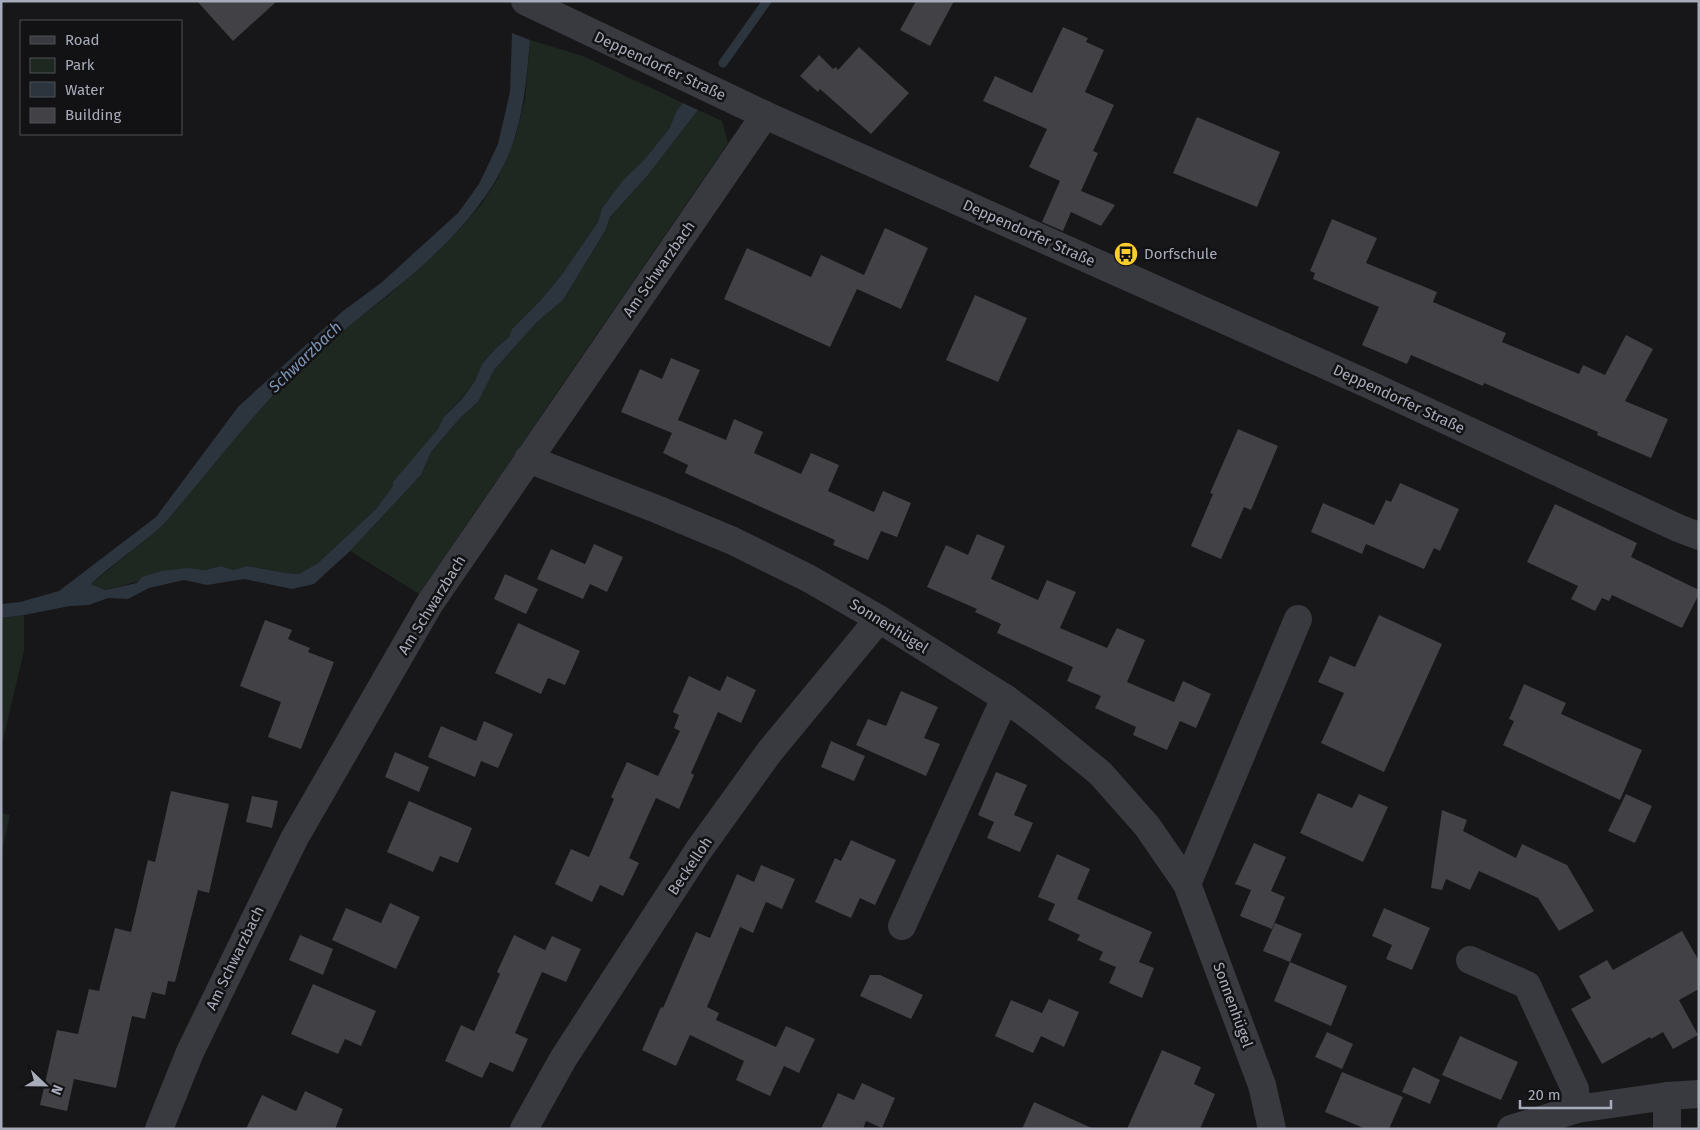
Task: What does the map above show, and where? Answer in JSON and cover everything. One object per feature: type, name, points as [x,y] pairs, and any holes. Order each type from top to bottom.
[{"type":"street","name":"Deppendorfer Straße","points":[[525,1],[765,115],[1370,385],[1699,536]]},
{"type":"street","name":"Am Schwarzbach","points":[[159,1129],[190,1052],[294,839],[430,603],[765,115]]},
{"type":"street","name":"Sonnenhügel","points":[[528,459],[733,541],[808,578],[879,619],[1005,698],[1100,773],[1146,826],[1187,884],[1262,1085],[1272,1129]]},
{"type":"street","points":[[1187,884],[1298,618]]},
{"type":"street","name":"Beckelloh","points":[[524,1129],[564,1058],[698,851],[770,751],[879,619]]},
{"type":"street","points":[[902,926],[1005,698]]},
{"type":"street","points":[[1470,960],[1527,985],[1575,1089],[1576,1109]]},
{"type":"street","points":[[1511,1129],[1576,1109],[1666,1096],[1699,1094]]},
{"type":"street","points":[[1666,1096],[1668,1129]]},
{"type":"green space","points":[[530,40],[583,56],[683,103],[677,110],[669,129],[644,160],[624,179],[602,208],[598,222],[560,277],[539,302],[512,329],[509,337],[482,364],[475,381],[443,418],[438,429],[376,509],[318,563],[299,574],[247,566],[233,570],[221,566],[205,570],[189,568],[105,590],[91,584],[159,529],[253,417],[295,373],[352,323],[389,295],[457,232],[481,205],[498,178],[516,135],[525,100]]},
{"type":"green space","points":[[698,110],[722,121],[728,143],[419,594],[350,551],[421,475],[431,452],[460,418],[478,402],[494,370],[537,322],[563,300],[605,231],[610,217],[648,175]]},
{"type":"green space","points":[[24,615],[24,651],[1,748],[1,618]]},
{"type":"green space","points":[[1,813],[10,815],[1,855]]},
{"type":"water","name":"Schwarzbach","points":[[512,33],[530,40],[522,110],[516,133],[501,171],[479,205],[452,237],[422,266],[295,373],[243,429],[161,527],[91,584],[105,590],[137,583],[142,577],[161,571],[189,568],[205,570],[221,566],[233,570],[247,566],[299,574],[318,563],[376,509],[393,486],[393,482],[438,429],[443,418],[461,400],[475,381],[482,364],[509,337],[512,329],[539,302],[560,277],[598,222],[602,208],[624,179],[644,160],[669,129],[677,110],[683,103],[698,110],[648,175],[610,217],[605,231],[563,300],[537,322],[494,370],[478,402],[460,418],[431,452],[421,475],[350,551],[314,584],[292,589],[244,579],[207,585],[184,580],[149,588],[128,599],[108,598],[89,605],[70,606],[1,618],[1,604],[20,602],[59,591],[156,517],[238,407],[343,311],[381,283],[458,213],[479,184],[498,144],[510,92]]},
{"type":"building","points":[[197,1],[277,1],[233,41]]},
{"type":"building","points":[[916,1],[954,1],[930,46],[900,30]]},
{"type":"building","points":[[1063,27],[1088,38],[1086,42],[1104,50],[1085,92],[1114,105],[1093,151],[1098,153],[1081,191],[1115,205],[1101,226],[1071,212],[1063,231],[1042,222],[1060,181],[1029,167],[1047,129],[983,101],[995,76],[1032,93]]},
{"type":"building","points":[[859,47],[909,93],[871,134],[820,89],[818,92],[800,76],[819,55],[833,69],[836,67],[838,70]]},
{"type":"building","points":[[1197,117],[1280,152],[1257,207],[1173,173]]},
{"type":"building","points":[[1332,219],[1377,238],[1366,263],[1437,292],[1433,302],[1506,333],[1502,342],[1579,374],[1583,365],[1605,375],[1626,335],[1653,349],[1625,401],[1668,419],[1651,458],[1597,435],[1598,432],[1484,383],[1483,386],[1411,355],[1407,364],[1362,345],[1379,307],[1313,279],[1315,273],[1310,271]]},
{"type":"building","points":[[885,228],[928,248],[901,309],[857,289],[830,347],[724,299],[747,248],[811,277],[821,255],[864,275]]},
{"type":"building","points":[[975,295],[1027,318],[998,382],[946,360]]},
{"type":"building","points":[[671,358],[700,370],[678,420],[726,440],[734,419],[763,432],[754,453],[801,474],[811,453],[839,465],[828,491],[874,512],[883,491],[911,503],[897,537],[881,531],[868,560],[833,545],[835,540],[685,473],[688,465],[663,453],[672,433],[621,412],[640,369],[662,379]]},
{"type":"building","points":[[1238,429],[1278,446],[1251,510],[1244,507],[1221,559],[1191,546],[1213,494],[1210,493]]},
{"type":"building","points":[[1400,483],[1459,509],[1440,551],[1434,548],[1424,569],[1366,544],[1362,554],[1311,532],[1323,503],[1374,525],[1386,500],[1391,502]]},
{"type":"building","points":[[1555,504],[1637,543],[1631,557],[1699,590],[1699,594],[1682,628],[1612,595],[1609,601],[1602,598],[1595,611],[1571,599],[1578,586],[1527,562]]},
{"type":"building","points":[[977,534],[1005,546],[991,579],[1038,600],[1047,580],[1076,592],[1060,628],[1107,648],[1117,628],[1145,640],[1127,682],[1174,702],[1183,681],[1211,694],[1196,728],[1180,721],[1167,750],[1133,735],[1136,727],[1095,708],[1101,696],[1067,681],[1073,667],[997,633],[1001,624],[975,612],[977,609],[927,587],[946,545],[968,555]]},
{"type":"building","points":[[594,544],[623,557],[607,592],[590,584],[583,599],[537,579],[551,549],[585,564]]},
{"type":"building","points":[[505,574],[538,589],[526,614],[494,599]]},
{"type":"building","points":[[1379,615],[1442,644],[1384,772],[1321,743],[1344,693],[1318,682],[1330,656],[1355,667]]},
{"type":"building","points":[[265,620],[292,630],[288,639],[310,648],[308,652],[334,662],[301,749],[268,737],[281,702],[240,686]]},
{"type":"building","points":[[518,623],[580,651],[565,685],[548,678],[541,694],[495,673]]},
{"type":"building","points":[[689,676],[720,691],[727,676],[756,690],[741,723],[718,712],[691,773],[694,775],[679,809],[656,798],[629,858],[639,863],[623,896],[600,885],[592,902],[555,884],[571,849],[589,857],[614,799],[611,797],[627,762],[658,776],[680,731],[674,728],[679,715],[673,712]]},
{"type":"building","points":[[1524,684],[1566,703],[1561,714],[1642,750],[1620,800],[1503,745],[1514,721],[1509,719]]},
{"type":"building","points":[[901,691],[938,707],[924,738],[940,744],[926,776],[856,745],[868,719],[886,726]]},
{"type":"building","points":[[484,721],[513,734],[498,768],[481,761],[475,777],[428,757],[441,726],[476,741]]},
{"type":"building","points":[[831,741],[865,756],[854,781],[821,767]]},
{"type":"building","points":[[395,752],[429,767],[419,792],[385,777]]},
{"type":"building","points":[[996,772],[1027,785],[1014,815],[1033,823],[1020,852],[987,838],[994,822],[978,815]]},
{"type":"building","points":[[171,791],[229,804],[209,893],[198,890],[175,982],[168,981],[165,995],[152,992],[145,1019],[132,1016],[116,1088],[74,1079],[67,1111],[40,1105],[57,1030],[78,1034],[89,989],[99,991],[115,928],[131,932],[148,860],[155,862]]},
{"type":"building","points":[[1318,793],[1352,808],[1359,794],[1388,807],[1363,862],[1300,833]]},
{"type":"building","points":[[1626,794],[1652,806],[1635,843],[1608,831]]},
{"type":"building","points":[[252,796],[278,801],[272,828],[246,822]]},
{"type":"building","points":[[409,801],[472,828],[458,863],[440,856],[433,872],[387,852]]},
{"type":"building","points":[[1442,810],[1467,820],[1463,831],[1516,858],[1522,844],[1567,865],[1594,911],[1559,931],[1538,898],[1479,871],[1470,890],[1446,879],[1442,890],[1431,888]]},
{"type":"building","points":[[851,840],[896,860],[875,905],[860,898],[851,918],[815,902],[835,858],[841,861]]},
{"type":"building","points":[[1254,843],[1286,857],[1271,891],[1285,897],[1272,929],[1240,916],[1251,890],[1235,884]]},
{"type":"building","points":[[1057,854],[1090,869],[1077,899],[1152,932],[1139,962],[1154,968],[1142,998],[1109,983],[1116,967],[1099,960],[1103,952],[1077,940],[1080,935],[1048,920],[1055,904],[1038,897]]},
{"type":"building","points":[[761,865],[795,879],[782,909],[766,902],[753,933],[740,927],[707,1007],[719,1013],[716,1020],[776,1047],[786,1026],[815,1039],[799,1073],[784,1066],[770,1096],[736,1080],[744,1061],[690,1035],[676,1066],[642,1050],[661,1007],[663,1008],[696,932],[710,938],[737,874],[754,882]]},
{"type":"building","points":[[390,903],[420,917],[396,969],[332,940],[346,908],[381,923]]},
{"type":"building","points":[[1384,908],[1430,928],[1412,970],[1386,959],[1392,945],[1372,936]]},
{"type":"building","points":[[1275,923],[1302,934],[1290,962],[1263,951]]},
{"type":"building","points":[[1682,931],[1699,961],[1699,989],[1679,1000],[1698,1035],[1673,1049],[1663,1032],[1651,1039],[1650,1037],[1602,1064],[1571,1009],[1591,998],[1579,976],[1607,960],[1613,970]]},
{"type":"building","points":[[300,935],[333,949],[323,975],[289,960]]},
{"type":"building","points":[[514,935],[545,950],[552,936],[581,949],[566,982],[542,972],[515,1033],[528,1039],[513,1072],[490,1062],[482,1078],[445,1061],[461,1025],[474,1031],[500,974],[497,972]]},
{"type":"building","points":[[1290,962],[1347,986],[1331,1026],[1274,1001]]},
{"type":"building","points":[[870,975],[880,975],[923,995],[911,1019],[860,996]]},
{"type":"building","points":[[313,984],[376,1011],[361,1046],[345,1039],[338,1054],[291,1034]]},
{"type":"building","points":[[1049,999],[1079,1012],[1064,1047],[1041,1036],[1033,1053],[995,1036],[1011,1000],[1042,1013]]},
{"type":"building","points":[[1327,1032],[1353,1044],[1342,1069],[1315,1057]]},
{"type":"building","points":[[1460,1036],[1518,1062],[1501,1100],[1442,1075]]},
{"type":"building","points":[[1162,1050],[1201,1067],[1194,1084],[1215,1094],[1200,1129],[1127,1129]]},
{"type":"building","points":[[1413,1067],[1440,1080],[1430,1104],[1402,1092]]},
{"type":"building","points":[[1342,1072],[1403,1097],[1389,1129],[1366,1129],[1325,1112]]},
{"type":"building","points":[[862,1083],[895,1098],[882,1128],[866,1121],[863,1129],[821,1129],[838,1093],[854,1100]]},
{"type":"building","points":[[305,1091],[343,1109],[335,1129],[246,1129],[262,1095],[296,1111]]},
{"type":"building","points":[[1034,1102],[1094,1129],[1022,1129]]},
{"type":"waterway","points":[[723,63],[767,1]]},
{"type":"place","name":"Dorfschule","points":[[1126,254]]}]
